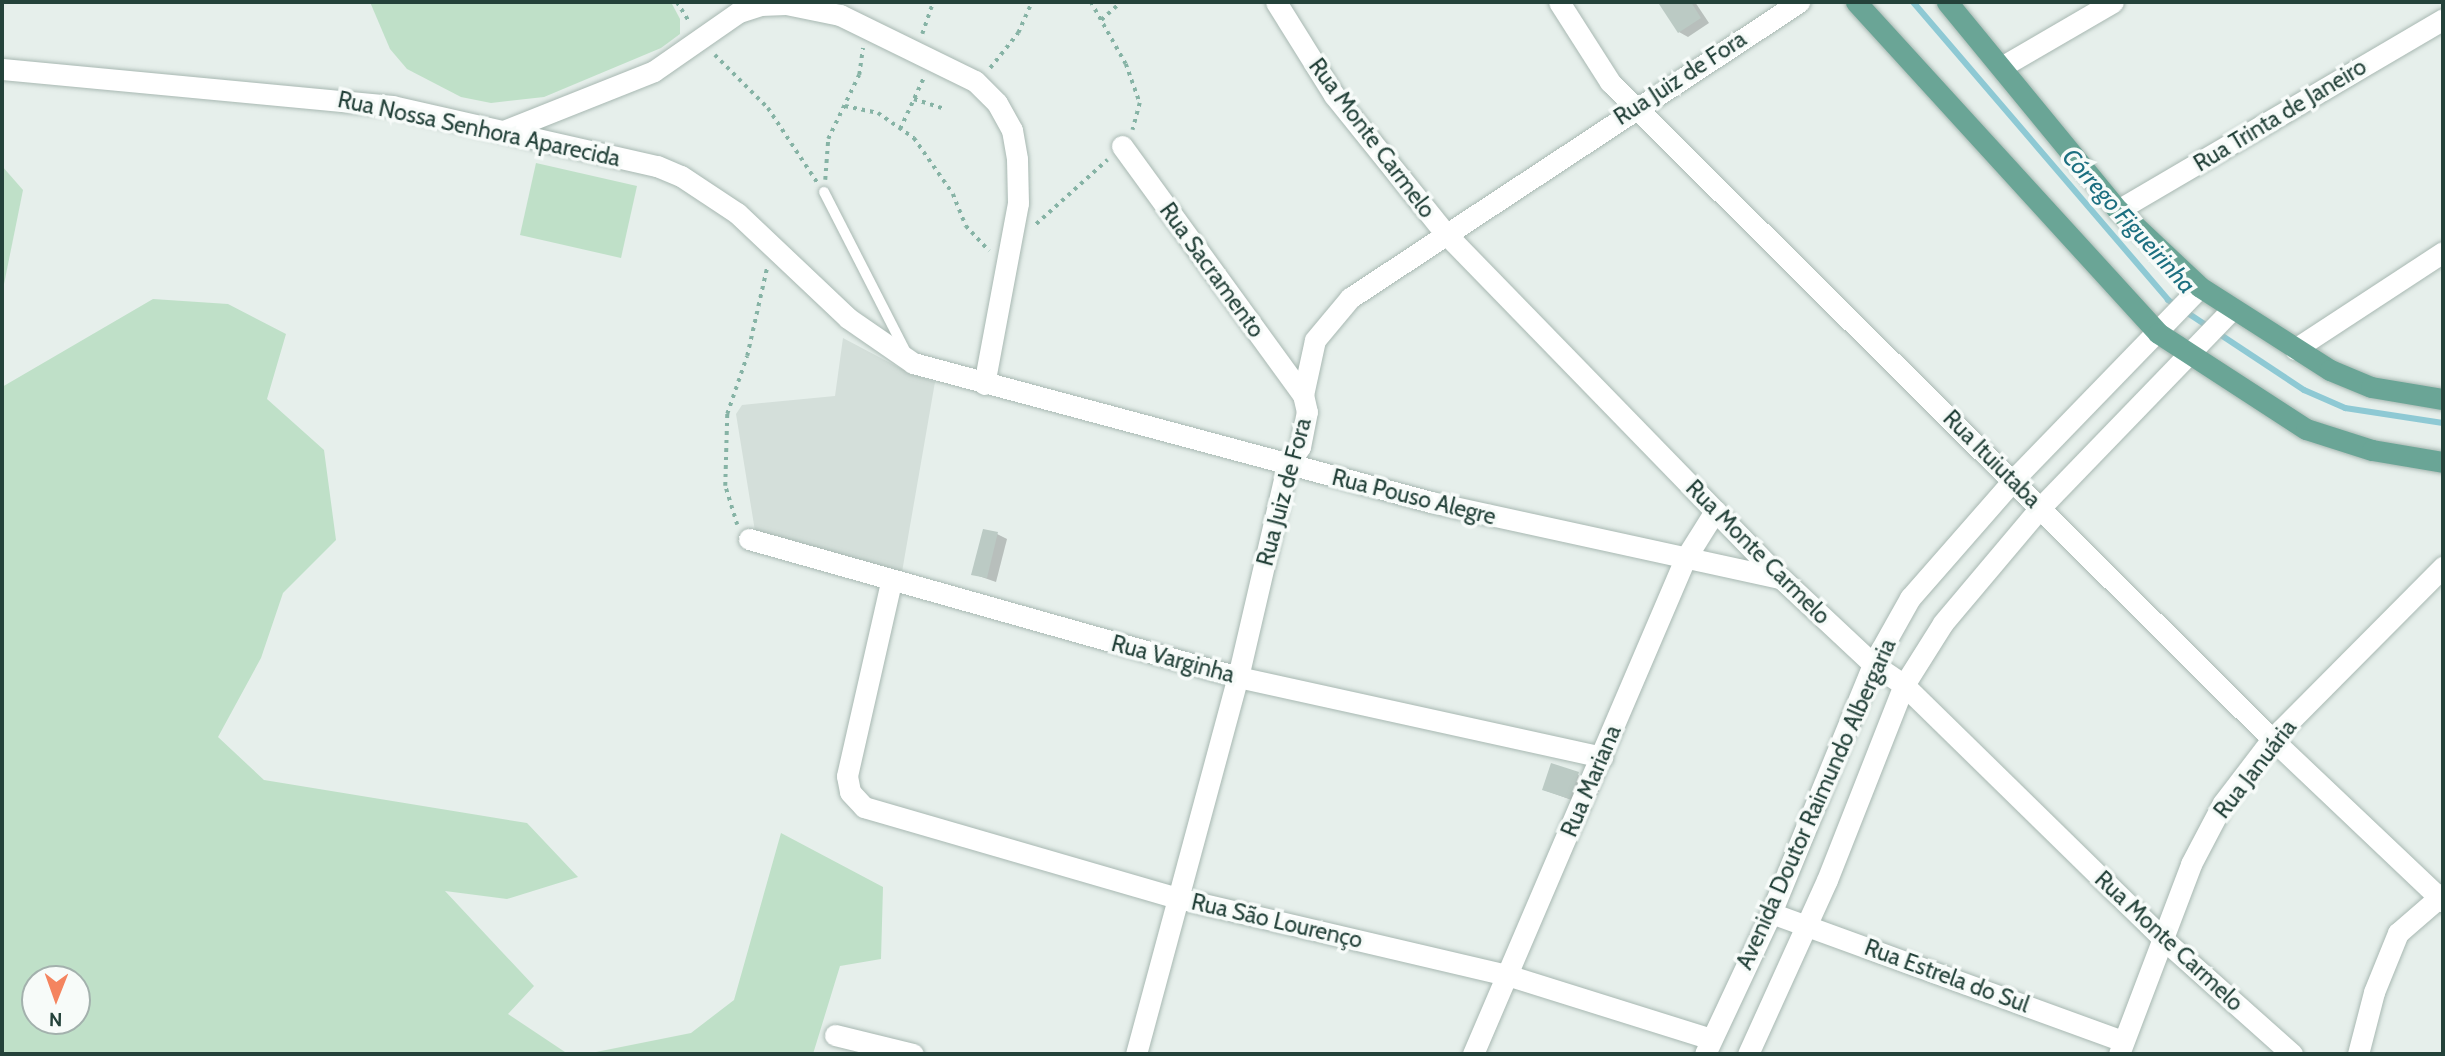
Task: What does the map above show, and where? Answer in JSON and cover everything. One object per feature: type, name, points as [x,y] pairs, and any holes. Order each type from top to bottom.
[{"type":"main road","points":[[1856,2],[2158,333],[2306,429],[2372,450],[2443,462]]},
{"type":"main road","points":[[1947,2],[2003,66],[2118,211],[2200,287],[2295,349],[2371,387],[2443,399]]},
{"type":"street","name":"Rua Monte Carmelo","points":[[1276,2],[1334,96],[1445,233],[1781,579],[1873,664],[1904,685],[2163,939],[2292,1054]]},
{"type":"street","name":"Rua Ituiutaba","points":[[1559,2],[1610,82],[2014,478],[2040,508],[2272,739],[2442,897]]},
{"type":"street","name":"Rua Juiz de Fora","points":[[1136,1054],[1238,677],[1287,466],[1300,447],[1307,412],[1303,395],[1315,340],[1350,298],[1799,2]]},
{"type":"street","points":[[2003,66],[2113,2]]},
{"type":"street","points":[[506,130],[654,71],[739,12],[760,5],[786,4],[840,15],[977,84],[997,103],[1012,130],[1018,181],[1014,228],[984,384]]},
{"type":"street","name":"Rua Trinta de Janeiro","points":[[2118,211],[2443,19]]},
{"type":"street","name":"Rua Nossa Senhora Aparecida","points":[[2,69],[344,99],[506,130],[681,176],[737,213],[857,324]]},
{"type":"street","name":"Rua Sacramento","points":[[1122,146],[1303,395]]},
{"type":"street","points":[[2295,349],[2443,252]]},
{"type":"street","name":"Avenida Doutor Raimundo Albergaria","points":[[1708,1046],[1771,913],[1873,664],[1910,598],[2014,478],[2200,287]]},
{"type":"street","name":"Avenida Doutor Raimundo Albergaria","points":[[1748,1054],[1807,924],[1904,685],[1943,623],[2040,508],[2232,309]]},
{"type":"street","name":"Rua Pouso Alegre","points":[[857,324],[913,363],[984,384],[1287,466],[1781,579]]},
{"type":"street","name":"Rua Mariana","points":[[1473,1054],[1685,559],[1715,511]]},
{"type":"street","name":"Rua Varginha","points":[[749,539],[891,582],[1238,677],[1602,757]]},
{"type":"street","name":"Rua Januária","points":[[2121,1048],[2191,864],[2223,803],[2272,739],[2443,567]]},
{"type":"street","name":"Rua São Lourenço","points":[[891,582],[848,776],[850,792],[864,807],[1178,898],[1507,975],[1708,1046]]},
{"type":"street","points":[[2358,1054],[2374,992],[2398,933],[2442,897]]},
{"type":"street","name":"Rua Estrela do Sul","points":[[1771,913],[1807,924],[2121,1048]]},
{"type":"street","points":[[835,1035],[913,1054]]},
{"type":"lane","points":[[824,192],[913,363]]},
{"type":"path","points":[[915,52],[933,2]]},
{"type":"path","points":[[977,84],[1018,33],[1032,2]]},
{"type":"path","points":[[1014,228],[1040,223],[1122,146],[1137,126],[1139,103],[1126,64],[1091,2]]},
{"type":"path","points":[[1101,20],[1121,2]]},
{"type":"path","points":[[824,192],[828,139],[859,75],[868,29]]},
{"type":"path","points":[[699,39],[768,108],[824,192]]},
{"type":"path","points":[[900,129],[926,72]]},
{"type":"path","points":[[914,99],[945,109]]},
{"type":"path","points":[[845,106],[878,113],[914,138],[953,194],[967,226],[1006,269]]},
{"type":"path","points":[[749,539],[740,531],[729,506],[723,465],[725,433],[770,244]]},
{"type":"shaded area","points":[[843,338],[911,374],[935,382],[902,572],[755,531],[736,414],[742,405],[835,396]]},
{"type":"green space","points":[[370,2],[671,2],[680,19],[680,34],[661,48],[544,97],[491,103],[461,97],[407,69],[390,49]]},
{"type":"green space","points":[[536,163],[637,186],[621,258],[520,235]]},
{"type":"green space","points":[[2,166],[23,190],[2,294]]},
{"type":"green space","points":[[153,299],[228,304],[286,334],[267,399],[324,450],[336,540],[283,593],[261,658],[218,737],[264,780],[527,823],[578,877],[507,899],[445,891],[534,986],[508,1014],[568,1054],[2,1054],[2,387]]},
{"type":"green space","points":[[781,833],[883,887],[881,959],[840,966],[813,1054],[586,1054],[691,1033],[734,1000]]},
{"type":"building","points":[[1691,2],[1701,18],[1678,33],[1659,4]]},
{"type":"building","points":[[983,529],[998,532],[987,578],[971,575]]},
{"type":"building","points":[[1551,763],[1579,772],[1570,799],[1542,790]]},
{"type":"waterway","name":"Córrego Figueirinha","points":[[1913,2],[2168,300],[2304,390],[2345,408],[2443,423]]}]
